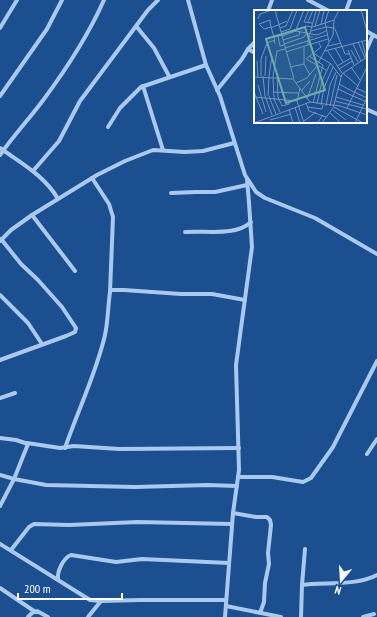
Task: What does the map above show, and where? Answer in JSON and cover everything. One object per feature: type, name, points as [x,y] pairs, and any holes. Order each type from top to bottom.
[{"type":"street","points":[[0,28],[17,0]]},
{"type":"street","points":[[0,96],[47,29],[62,0]]},
{"type":"street","points":[[0,155],[2,149],[44,99],[70,62],[90,30],[104,0]]},
{"type":"street","points":[[32,171],[59,141],[80,101],[148,10],[158,0]]},
{"type":"street","points":[[188,0],[206,65],[217,90],[246,179],[251,222],[252,247],[236,365],[239,448],[238,477],[233,513],[225,617]]},
{"type":"street","points":[[268,10],[272,0]]},
{"type":"street","points":[[310,0],[327,10]]},
{"type":"street","points":[[346,10],[350,0]]},
{"type":"street","points":[[136,26],[154,48],[169,76]]},
{"type":"street","points":[[367,49],[375,36]]},
{"type":"street","points":[[217,90],[254,43]]},
{"type":"street","points":[[248,49],[254,52]]},
{"type":"street","points":[[108,127],[120,108],[138,88],[169,76],[206,65]]},
{"type":"street","points":[[143,86],[163,150]]},
{"type":"street","points":[[367,109],[377,114]]},
{"type":"street","points":[[0,360],[66,336],[75,332],[76,328],[62,307],[38,280],[21,264],[0,239],[32,215],[92,178],[125,161],[154,150],[185,152],[202,151],[234,143]]},
{"type":"street","points":[[2,149],[49,185],[58,199]]},
{"type":"street","points":[[65,448],[88,388],[108,321],[113,217],[109,204],[92,178]]},
{"type":"street","points":[[246,179],[260,195],[315,218],[377,254]]},
{"type":"street","points":[[171,194],[215,192],[247,185]]},
{"type":"street","points":[[32,215],[75,270]]},
{"type":"street","points":[[185,232],[221,232],[242,228],[251,222]]},
{"type":"street","points":[[110,292],[115,290],[124,290],[181,294],[208,294],[245,300]]},
{"type":"street","points":[[0,295],[28,322],[42,344]]},
{"type":"street","points":[[238,477],[272,477],[303,482],[311,478],[334,448],[377,361]]},
{"type":"street","points":[[0,398],[15,393]]},
{"type":"street","points":[[0,438],[53,448],[76,446],[119,449],[239,448]]},
{"type":"street","points":[[367,454],[377,439]]},
{"type":"street","points":[[0,506],[14,479],[28,446],[27,443]]},
{"type":"street","points":[[0,475],[46,486],[237,486]]},
{"type":"street","points":[[233,513],[256,517],[267,517],[270,520],[271,529],[268,553],[269,564],[265,583],[264,602],[260,613]]},
{"type":"street","points":[[11,550],[29,527],[34,524],[69,525],[138,522],[232,524]]},
{"type":"street","points":[[0,544],[86,598],[101,601],[226,600]]},
{"type":"street","points":[[301,616],[305,549]]},
{"type":"street","points":[[58,580],[58,572],[67,557],[71,555],[116,562],[142,559],[230,563]]},
{"type":"street","points":[[302,585],[353,581],[377,575]]},
{"type":"street","points":[[0,588],[34,611],[43,613],[48,617]]},
{"type":"street","points":[[88,617],[101,601]]},
{"type":"street","points":[[226,606],[281,617]]},
{"type":"street","points":[[28,617],[34,611]]},
{"type":"street","points":[[363,617],[374,614]]}]
